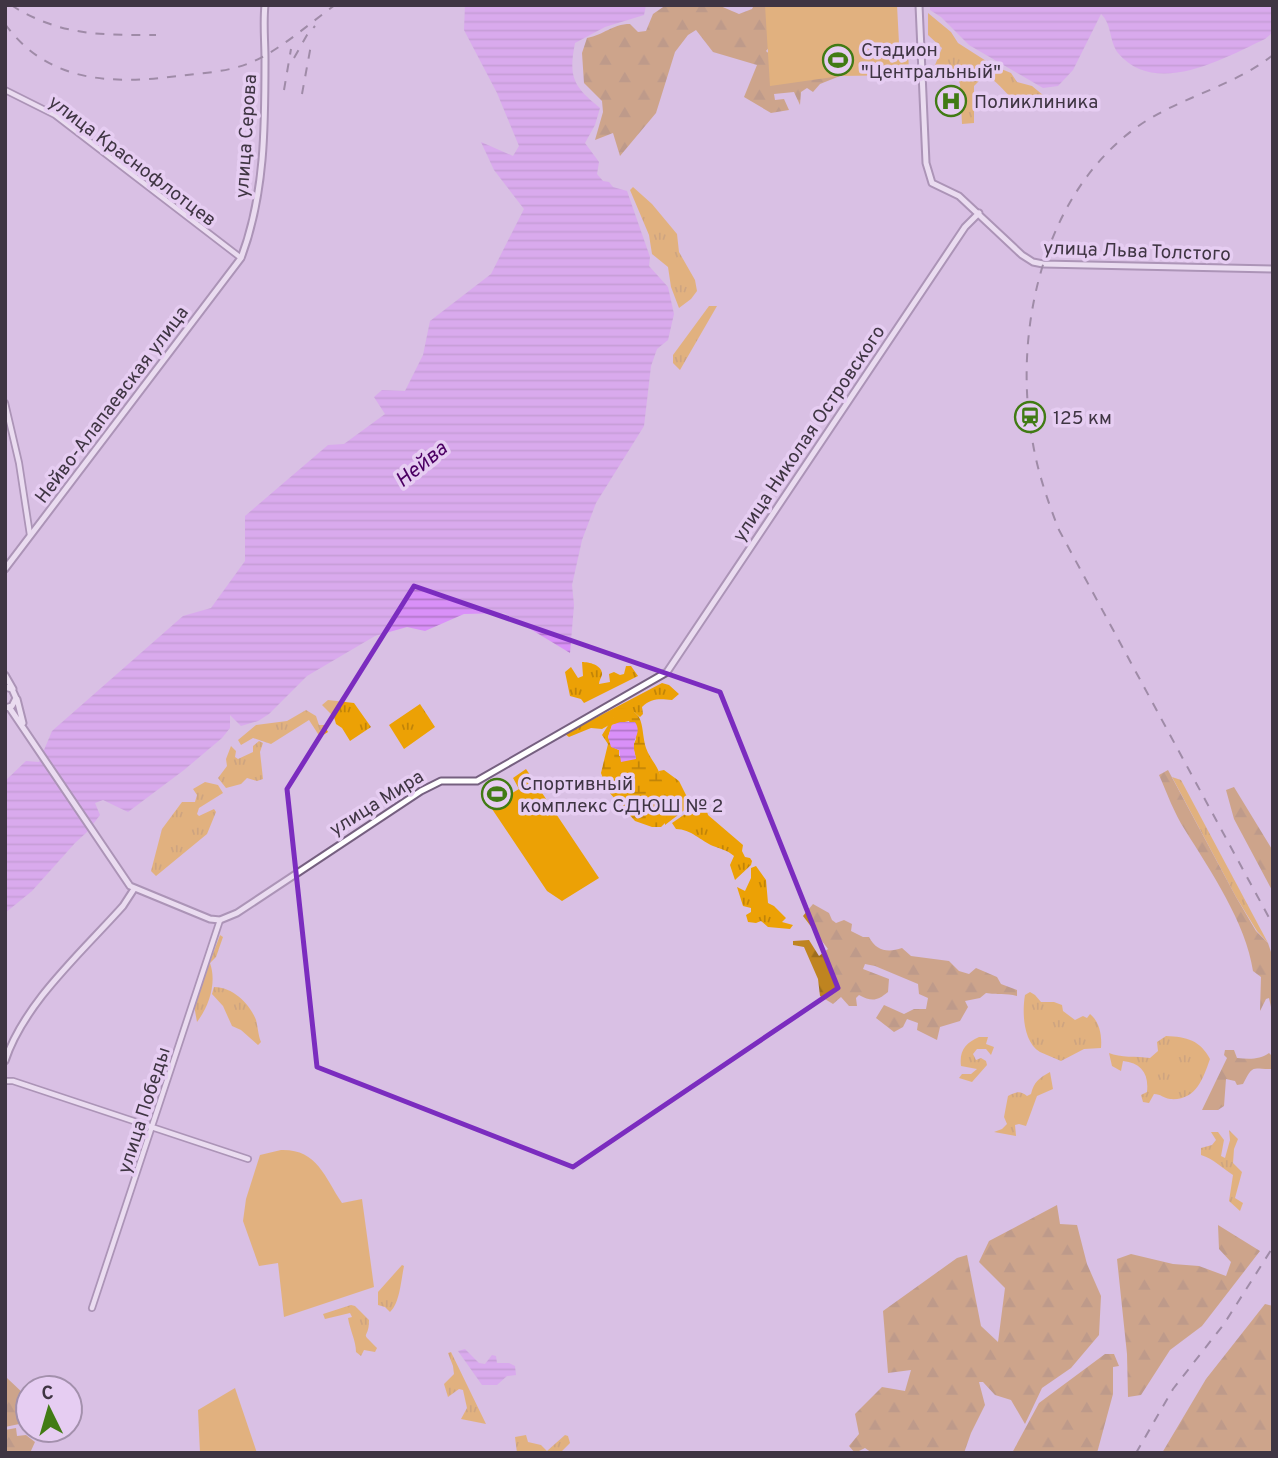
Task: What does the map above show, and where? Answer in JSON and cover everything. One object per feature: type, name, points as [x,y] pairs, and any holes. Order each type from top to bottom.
[{"type":"main road","name":"улица Серова","points":[[240,258],[257,201],[261,171],[265,5]]},
{"type":"main road","name":"улица Льва Толстого","points":[[919,5],[926,163],[929,176],[935,186],[960,196],[1022,255],[1033,262],[1043,264],[1273,269]]},
{"type":"main road","name":"улица Николая Островского","points":[[667,672],[872,363],[965,228],[979,213]]},
{"type":"main road","name":"Нейво-Алапаевская улица","points":[[5,569],[240,258]]},
{"type":"main road","name":"улица Мира","points":[[220,920],[237,913],[421,791],[441,781],[477,781],[667,672]]},
{"type":"main road","points":[[5,675],[16,695],[24,726]]},
{"type":"main road","points":[[5,687],[16,695]]},
{"type":"main road","points":[[16,695],[14,704],[7,707],[24,726],[134,890],[210,919],[220,920]]},
{"type":"main road","points":[[5,1061],[12,1041],[31,1009],[123,906],[134,890]]},
{"type":"street","name":"улица Краснофлотцев","points":[[5,90],[57,117],[240,258]]},
{"type":"street","points":[[5,403],[19,463],[30,536]]},
{"type":"street","name":"улица Победы","points":[[92,1308],[220,920]]},
{"type":"street","points":[[5,1081],[13,1081],[248,1159]]},
{"type":"highlighted area","points":[[414,586],[720,692],[838,988],[573,1167],[317,1067],[287,789]]},
{"type":"green space","points":[[666,5],[718,5],[739,14],[752,9],[754,5],[769,5],[771,45],[766,51],[774,58],[840,76],[820,84],[813,92],[807,88],[801,92],[800,105],[794,92],[774,94],[775,100],[784,99],[789,110],[771,113],[744,97],[757,65],[713,52],[696,30],[688,35],[675,52],[656,113],[620,156],[613,133],[595,140],[603,112],[602,101],[584,83],[582,53],[587,38],[618,26],[630,24],[638,32],[646,31],[653,14]]},
{"type":"green space","name":"Стадион \"Центральный\"","points":[[765,5],[897,5],[899,43],[908,46],[909,75],[840,76],[770,86]]},
{"type":"green space","points":[[928,13],[951,32],[958,43],[994,66],[1011,73],[1017,82],[1032,86],[1049,100],[1035,109],[1015,100],[992,79],[982,78],[974,86],[974,123],[962,124],[960,84],[955,72],[933,70],[942,48],[928,35]]},
{"type":"green space","points":[[633,187],[652,204],[677,234],[679,252],[695,280],[697,291],[679,308],[671,287],[668,267],[652,254],[649,235],[630,190]]},
{"type":"green space","points":[[709,306],[717,306],[680,370],[673,363],[673,355]]},
{"type":"green space","points":[[582,662],[598,666],[602,672],[599,684],[610,682],[609,674],[614,672],[624,674],[626,666],[631,666],[638,676],[584,703],[581,699],[570,696],[565,672],[571,667],[578,678],[583,676]]},
{"type":"green space","points":[[662,683],[669,685],[679,694],[672,700],[659,699],[649,702],[642,707],[643,714],[640,717],[634,712],[614,717],[611,724],[602,729],[591,728],[569,737],[565,734]]},
{"type":"green space","points":[[328,700],[354,703],[371,727],[350,741],[336,724],[334,717],[322,705]]},
{"type":"green space","points":[[420,704],[435,727],[404,749],[389,725]]},
{"type":"green space","points":[[619,708],[628,709],[638,716],[646,748],[663,783],[667,821],[661,827],[635,821],[607,790],[601,773],[608,744],[602,735]],"holes":[[[629,721],[636,739],[633,746],[636,759],[619,756],[619,750],[612,747],[608,737],[612,725]]]},
{"type":"green space","points":[[306,710],[316,716],[319,725],[324,725],[328,732],[320,737],[309,720],[271,744],[253,738],[241,745],[238,740],[256,725],[287,721]]},
{"type":"green space","points":[[259,741],[263,743],[260,752],[263,779],[257,781],[247,778],[241,784],[226,788],[218,778],[227,766],[226,759],[231,746],[238,759],[253,752],[253,746]]},
{"type":"green space","points":[[526,769],[599,878],[562,901],[547,891],[490,806],[519,789],[513,778]]},
{"type":"green space","points":[[664,770],[679,781],[691,805],[665,825],[665,812],[675,806],[674,802],[663,798],[659,771]]},
{"type":"green space","points":[[1168,770],[1236,897],[1256,931],[1268,943],[1273,958],[1273,1016],[1269,998],[1260,1011],[1261,977],[1253,971],[1243,934],[1226,898],[1181,823],[1159,775]]},
{"type":"green space","points":[[1172,777],[1181,780],[1268,943],[1257,931],[1236,897]]},
{"type":"green space","points":[[205,782],[218,785],[223,793],[199,808],[199,816],[214,809],[216,812],[207,834],[156,876],[151,871],[162,829],[182,802],[195,802],[197,795],[193,789]]},
{"type":"green space","points":[[1234,787],[1273,851],[1273,892],[1234,819],[1226,790]]},
{"type":"green space","points":[[704,801],[708,815],[743,845],[745,857],[752,861],[735,880],[730,865],[734,856],[691,833],[676,829],[672,823]]},
{"type":"green space","points":[[756,866],[766,880],[768,903],[786,918],[782,922],[793,925],[790,929],[768,927],[761,921],[748,922],[746,915],[751,912],[751,908],[743,906],[737,887],[745,891],[751,878],[751,868]]},
{"type":"green space","points":[[813,904],[829,913],[836,923],[844,920],[852,924],[851,931],[869,937],[879,948],[902,948],[911,956],[949,961],[959,971],[969,974],[976,968],[997,977],[1001,984],[1017,990],[1017,996],[986,993],[980,998],[965,1001],[968,1007],[960,1021],[940,1027],[937,1040],[917,1030],[918,1023],[907,1019],[903,1027],[894,1032],[876,1018],[884,1005],[904,1014],[914,1009],[926,1009],[928,998],[919,994],[918,984],[865,964],[863,969],[889,979],[888,992],[884,995],[874,1000],[859,995],[856,998],[857,1006],[849,1006],[841,997],[833,1004],[820,996],[818,979],[804,947],[793,945],[793,941],[809,940],[819,956],[828,949],[803,916]]},
{"type":"green space","points":[[220,935],[223,937],[216,957],[210,963],[213,978],[211,994],[197,1022],[194,1005]]},
{"type":"green space","points":[[214,987],[234,993],[250,1008],[257,1023],[261,1042],[258,1045],[232,1026],[223,1006],[212,994]]},
{"type":"green space","points":[[1030,992],[1041,1002],[1062,1005],[1063,1011],[1075,1020],[1083,1016],[1087,1018],[1090,1014],[1100,1030],[1101,1048],[1084,1049],[1061,1061],[1040,1052],[1030,1041],[1025,1026],[1025,995]]},
{"type":"green space","points":[[1166,1036],[1192,1041],[1202,1048],[1210,1059],[1201,1081],[1186,1096],[1170,1099],[1154,1094],[1149,1103],[1143,1102],[1141,1095],[1147,1092],[1145,1074],[1135,1064],[1123,1061],[1121,1071],[1112,1066],[1109,1053],[1150,1058],[1158,1051],[1157,1042]]},
{"type":"green space","points":[[979,1037],[988,1037],[986,1044],[994,1047],[991,1055],[986,1049],[977,1049],[973,1054],[976,1060],[981,1058],[987,1065],[972,1082],[959,1078],[962,1074],[971,1074],[977,1069],[961,1066],[961,1056],[964,1048]]},
{"type":"green space","points":[[1225,1050],[1234,1050],[1237,1058],[1250,1059],[1269,1053],[1273,1057],[1273,1069],[1252,1070],[1243,1084],[1237,1085],[1235,1081],[1226,1079],[1224,1106],[1218,1110],[1202,1110],[1227,1058],[1224,1055]]},
{"type":"green space","points":[[1050,1072],[1053,1089],[1037,1096],[1026,1126],[1015,1125],[1016,1136],[994,1132],[1007,1124],[1004,1117],[1008,1096],[1018,1092],[1027,1096],[1031,1094],[1038,1081]]},
{"type":"green space","points":[[1229,1130],[1238,1139],[1233,1163],[1242,1172],[1235,1198],[1243,1203],[1240,1211],[1229,1201],[1233,1175],[1201,1155],[1201,1148],[1212,1145],[1216,1140],[1211,1132],[1218,1132],[1224,1140],[1221,1156],[1225,1158],[1230,1140]]},
{"type":"green space","points":[[281,1150],[303,1154],[311,1159],[342,1203],[362,1199],[374,1287],[284,1317],[278,1263],[259,1266],[243,1221],[246,1199],[260,1155]]},
{"type":"green space","points":[[1057,1205],[1060,1224],[1077,1225],[1087,1264],[1101,1296],[1099,1335],[1071,1368],[1042,1388],[1025,1424],[1011,1400],[995,1395],[983,1382],[979,1382],[985,1405],[964,1453],[872,1453],[865,1448],[855,1453],[849,1446],[859,1434],[855,1414],[882,1387],[905,1391],[911,1370],[888,1373],[883,1311],[957,1258],[967,1255],[981,1326],[998,1342],[1005,1288],[979,1262],[989,1241]]},
{"type":"green space","points":[[1218,1225],[1260,1251],[1202,1326],[1170,1350],[1141,1395],[1128,1397],[1127,1354],[1117,1259],[1131,1254],[1173,1264],[1199,1266],[1226,1276],[1231,1262],[1219,1249]]},
{"type":"green space","points":[[402,1265],[404,1266],[398,1297],[390,1312],[378,1305],[378,1292]]},
{"type":"green space","points":[[1265,1304],[1273,1306],[1273,1453],[1162,1453],[1206,1379]]},
{"type":"green space","points":[[351,1305],[369,1320],[366,1337],[377,1348],[375,1352],[364,1350],[361,1356],[356,1352],[348,1318],[352,1317],[350,1313],[325,1319],[323,1314]]},
{"type":"green space","points":[[451,1352],[486,1424],[461,1419],[467,1408],[463,1390],[459,1389],[448,1397],[444,1384],[454,1374],[448,1353]]},
{"type":"green space","points":[[1105,1354],[1114,1354],[1119,1366],[1113,1367],[1113,1394],[1097,1453],[1012,1453],[1039,1403]]},
{"type":"green space","points":[[7,1378],[14,1385],[14,1425],[5,1427]]},
{"type":"green space","points":[[235,1388],[257,1453],[200,1453],[198,1410]]},
{"type":"green space","points":[[14,1428],[14,1444],[34,1444],[30,1453],[5,1453],[5,1430]]},
{"type":"green space","points":[[526,1435],[528,1442],[541,1445],[547,1451],[565,1435],[570,1443],[560,1453],[517,1453],[515,1437]]},
{"type":"water","name":"Нейва","points":[[465,5],[646,5],[644,15],[605,27],[575,43],[573,55],[575,81],[584,94],[600,108],[595,125],[585,143],[599,162],[597,174],[613,187],[627,191],[650,257],[649,266],[668,287],[674,314],[668,340],[657,349],[651,366],[644,426],[596,503],[582,540],[572,585],[574,605],[570,653],[504,613],[464,614],[425,631],[407,627],[375,636],[307,676],[269,714],[258,721],[241,726],[230,715],[230,728],[222,738],[128,812],[103,800],[95,803],[100,815],[87,832],[32,891],[5,913],[5,781],[26,761],[39,762],[52,731],[183,616],[211,608],[245,561],[245,516],[328,445],[344,444],[385,414],[374,397],[382,390],[405,391],[423,355],[430,321],[491,274],[524,209],[494,170],[481,142],[513,156],[519,146],[497,93],[464,30]]},
{"type":"water","points":[[930,5],[1273,5],[1273,32],[1265,39],[1210,64],[1170,73],[1151,72],[1134,66],[1118,53],[1101,14],[1073,70],[1058,86],[1043,88],[969,45],[941,17],[930,10]]},
{"type":"water","points":[[635,722],[637,726],[634,744],[636,759],[621,762],[619,750],[611,747],[608,737],[612,725]]},
{"type":"water","points":[[465,1349],[479,1363],[485,1364],[492,1355],[496,1356],[497,1363],[515,1366],[516,1375],[507,1376],[497,1385],[482,1385],[458,1351]]},
{"type":"railway","points":[[11,5],[46,23],[81,32],[156,35]]},
{"type":"railway","points":[[5,24],[22,44],[41,59],[62,69],[83,76],[106,79],[154,79],[216,72],[252,62],[284,43],[335,5]]},
{"type":"railway","points":[[294,58],[315,26]]},
{"type":"railway","points":[[302,94],[311,45]]},
{"type":"railway","points":[[284,90],[291,49]]},
{"type":"railway","points":[[1273,55],[1241,76],[1153,117],[1137,127],[1104,156],[1078,190],[1057,228],[1042,270],[1032,313],[1027,358],[1033,444],[1059,530],[1273,925]]},
{"type":"railway","points":[[1136,1453],[1173,1389],[1224,1324],[1273,1247]]},
{"type":"place","name":"Стадион \"Центральный\"","points":[[838,60]]},
{"type":"place","name":"Поликлиника","points":[[951,101]]},
{"type":"place","name":"125 км","points":[[1030,417]]},
{"type":"place","name":"Спортивный комплекс СДЮШ № 2","points":[[497,794]]}]
